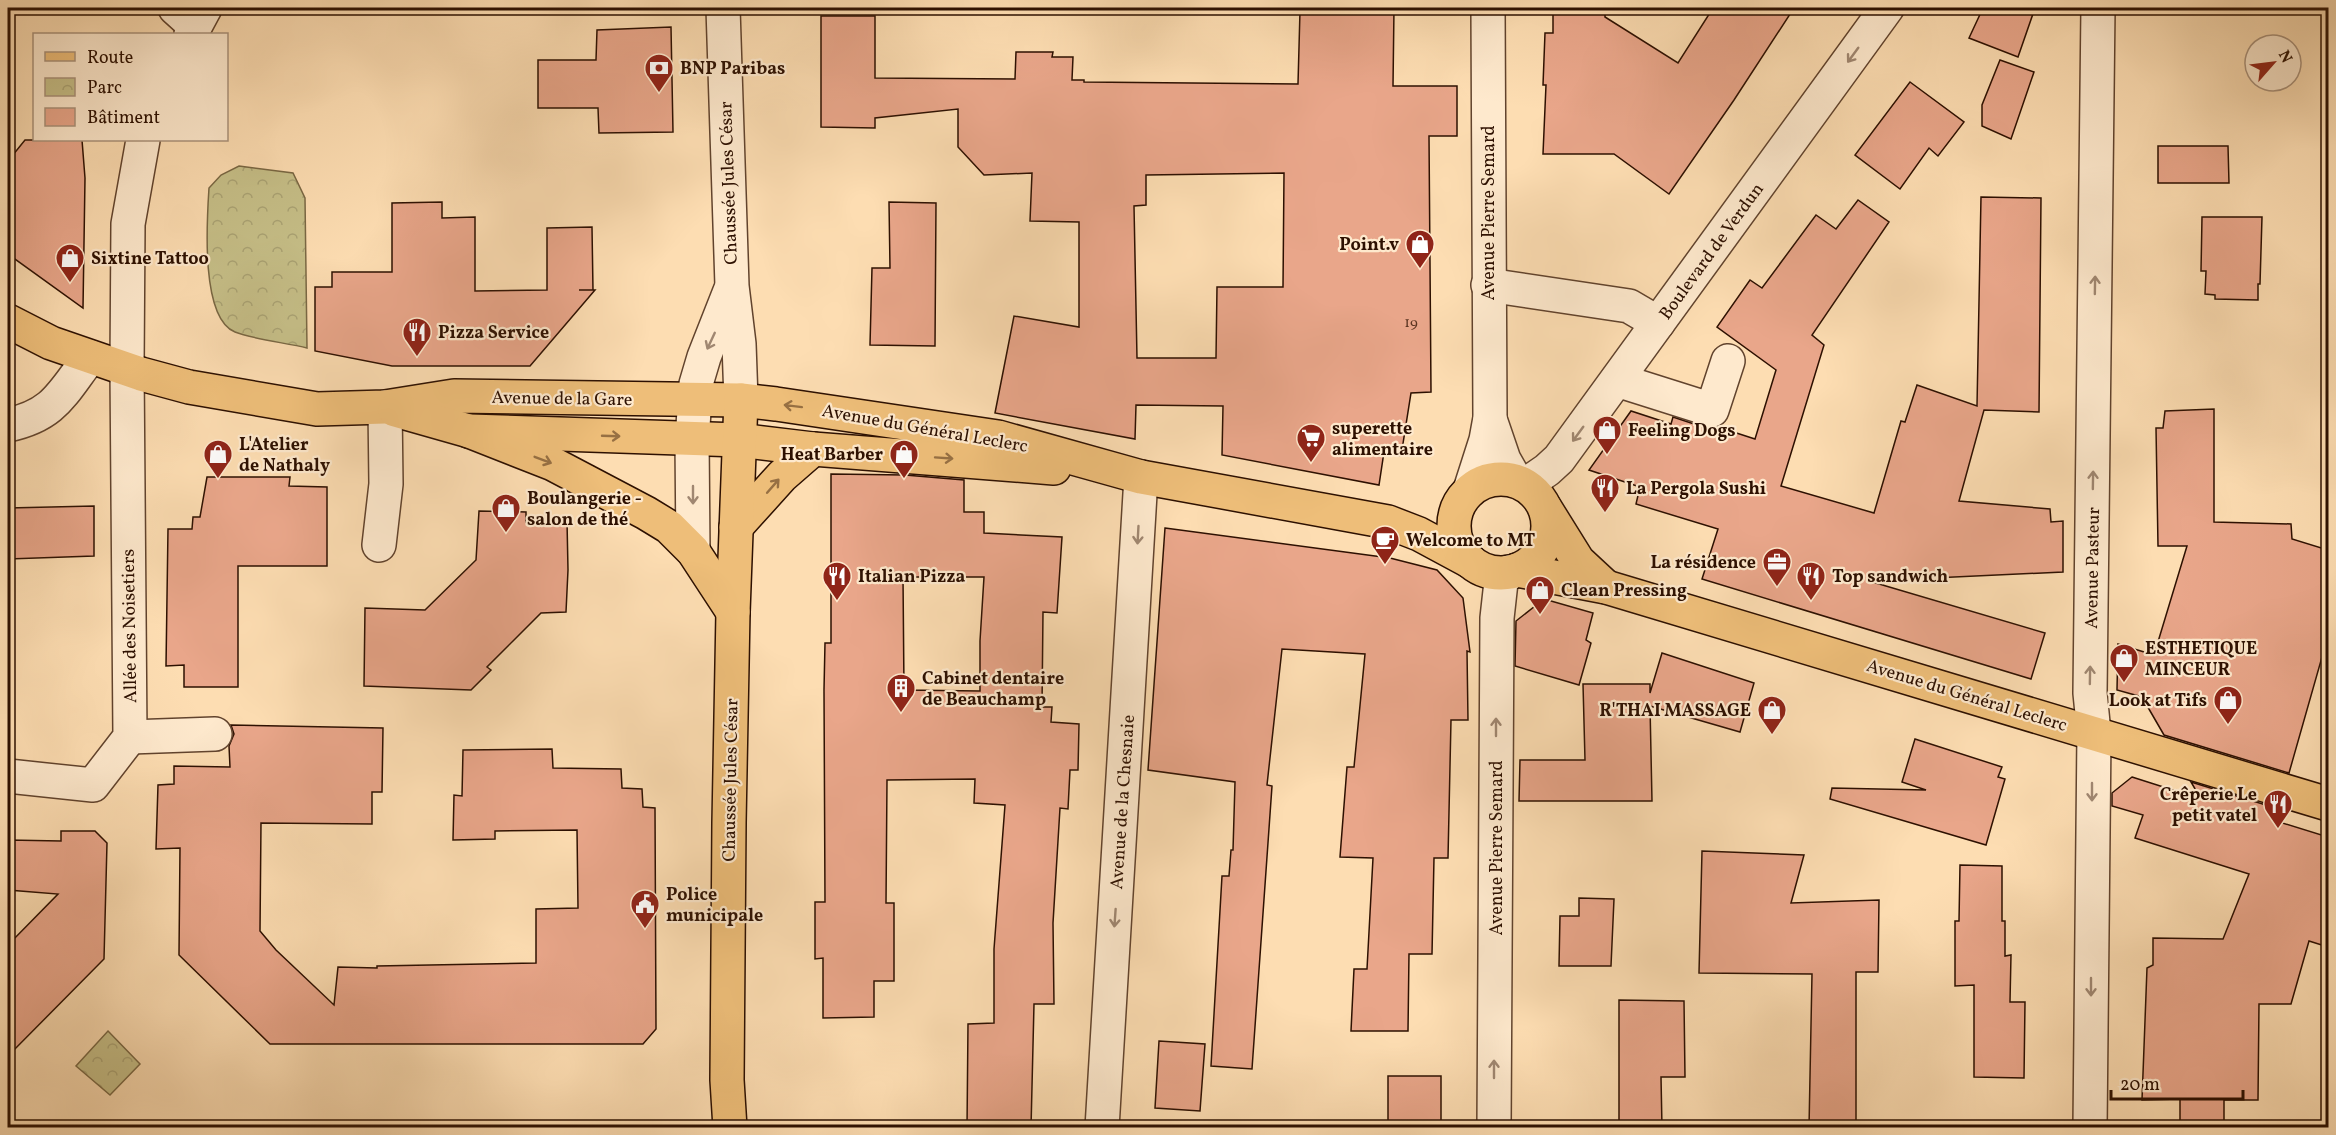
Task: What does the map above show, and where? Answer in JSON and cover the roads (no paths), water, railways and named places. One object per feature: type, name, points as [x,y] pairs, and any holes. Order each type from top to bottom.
[{"type":"main road","name":"Avenue de la Gare","points":[[8,321],[51,343],[189,387],[317,409],[385,407],[454,396],[741,400]]},
{"type":"main road","name":"Avenue du Général Leclerc","points":[[741,400],[797,406],[998,437],[1141,477],[1388,522],[1419,534],[1471,562]]},
{"type":"main road","name":"Chaussée Jules César","points":[[730,1128],[727,1080],[728,924],[733,612],[741,400]]},
{"type":"main road","name":"Avenue de la Gare","points":[[385,407],[469,431],[553,464],[620,498],[669,527],[693,551]]},
{"type":"main road","name":"Avenue de la Gare","points":[[469,431],[739,440]]},
{"type":"main road","name":"Avenue du Général Leclerc","points":[[739,440],[813,449],[1141,477]]},
{"type":"main road","points":[[736,527],[782,476],[813,449]]},
{"type":"main road","points":[[1507,478],[1529,491],[1548,525],[1545,542],[1531,562],[1513,571],[1493,572],[1471,562],[1460,549],[1454,532],[1455,513],[1467,493],[1488,480],[1507,478]]},
{"type":"main road","name":"Avenue du Général Leclerc","points":[[1529,491],[1578,561],[1606,587]]},
{"type":"main road","name":"Avenue du Général Leclerc","points":[[1388,522],[1425,516],[1467,493]]},
{"type":"main road","points":[[693,551],[733,612]]},
{"type":"main road","name":"Avenue du Général Leclerc","points":[[1513,571],[1606,587],[2328,804]]},
{"type":"street","name":"Chaussée Jules César","points":[[723,8],[732,286],[739,344],[741,400]]},
{"type":"street","name":"Avenue Pierre Semard","points":[[1467,493],[1486,440],[1490,418],[1488,8]]},
{"type":"street","name":"Boulevard de Verdun","points":[[1529,491],[1559,459],[1887,8]]},
{"type":"street","name":"Avenue Pasteur","points":[[2090,1128],[2094,733],[2090,693],[2098,8]]},
{"type":"street","name":"Allée des Noisetiers","points":[[124,744],[128,224],[143,141]]},
{"type":"street","points":[[1488,285],[1629,306],[1658,323]]},
{"type":"street","name":"Chaussée Jules César","points":[[693,551],[694,400],[700,368],[732,286]]},
{"type":"street","points":[[8,425],[29,420],[51,408],[90,357]]},
{"type":"street","points":[[1617,380],[1712,410],[1728,361]]},
{"type":"street","points":[[379,545],[386,484],[385,407]]},
{"type":"street","name":"Avenue Pierre Semard","points":[[1490,418],[1504,460],[1529,491]]},
{"type":"street","name":"Avenue de la Chesnaie","points":[[1102,1128],[1141,477]]},
{"type":"street","name":"Avenue Pierre Semard","points":[[1494,1128],[1497,618],[1501,582],[1513,571]]},
{"type":"street","points":[[8,776],[93,785],[124,744],[214,734]]},
{"type":"place","name":"BNP Paribas","points":[[659,94]]},
{"type":"place","name":"Point.v","points":[[1420,270]]},
{"type":"place","name":"Sixtine Tattoo","points":[[70,284]]},
{"type":"place","name":"Pizza Service","points":[[417,358]]},
{"type":"place","name":"Feeling Dogs","points":[[1607,456]]},
{"type":"place","name":"superette alimentaire","points":[[1311,464]]},
{"type":"place","name":"L'Atelier de Nathaly","points":[[218,480]]},
{"type":"place","name":"Heat Barber","points":[[904,480]]},
{"type":"place","name":"La Pergola Sushi","points":[[1605,514]]},
{"type":"place","name":"Boulangerie - salon de thé","points":[[506,534]]},
{"type":"place","name":"Welcome to MT","points":[[1385,566]]},
{"type":"place","name":"La résidence","points":[[1777,588]]},
{"type":"place","name":"Italian Pizza","points":[[837,602]]},
{"type":"place","name":"Top sandwich","points":[[1811,602]]},
{"type":"place","name":"Clean Pressing","points":[[1540,616]]},
{"type":"place","name":"ESTHETIQUE MINCEUR","points":[[2124,684]]},
{"type":"place","name":"Cabinet dentaire de Beauchamp","points":[[901,714]]},
{"type":"place","name":"Look at Tifs","points":[[2228,726]]},
{"type":"place","name":"R'THAI MASSAGE","points":[[1772,736]]},
{"type":"place","name":"Crêperie Le petit vatel","points":[[2278,830]]},
{"type":"place","name":"Police municipale","points":[[645,930]]}]
